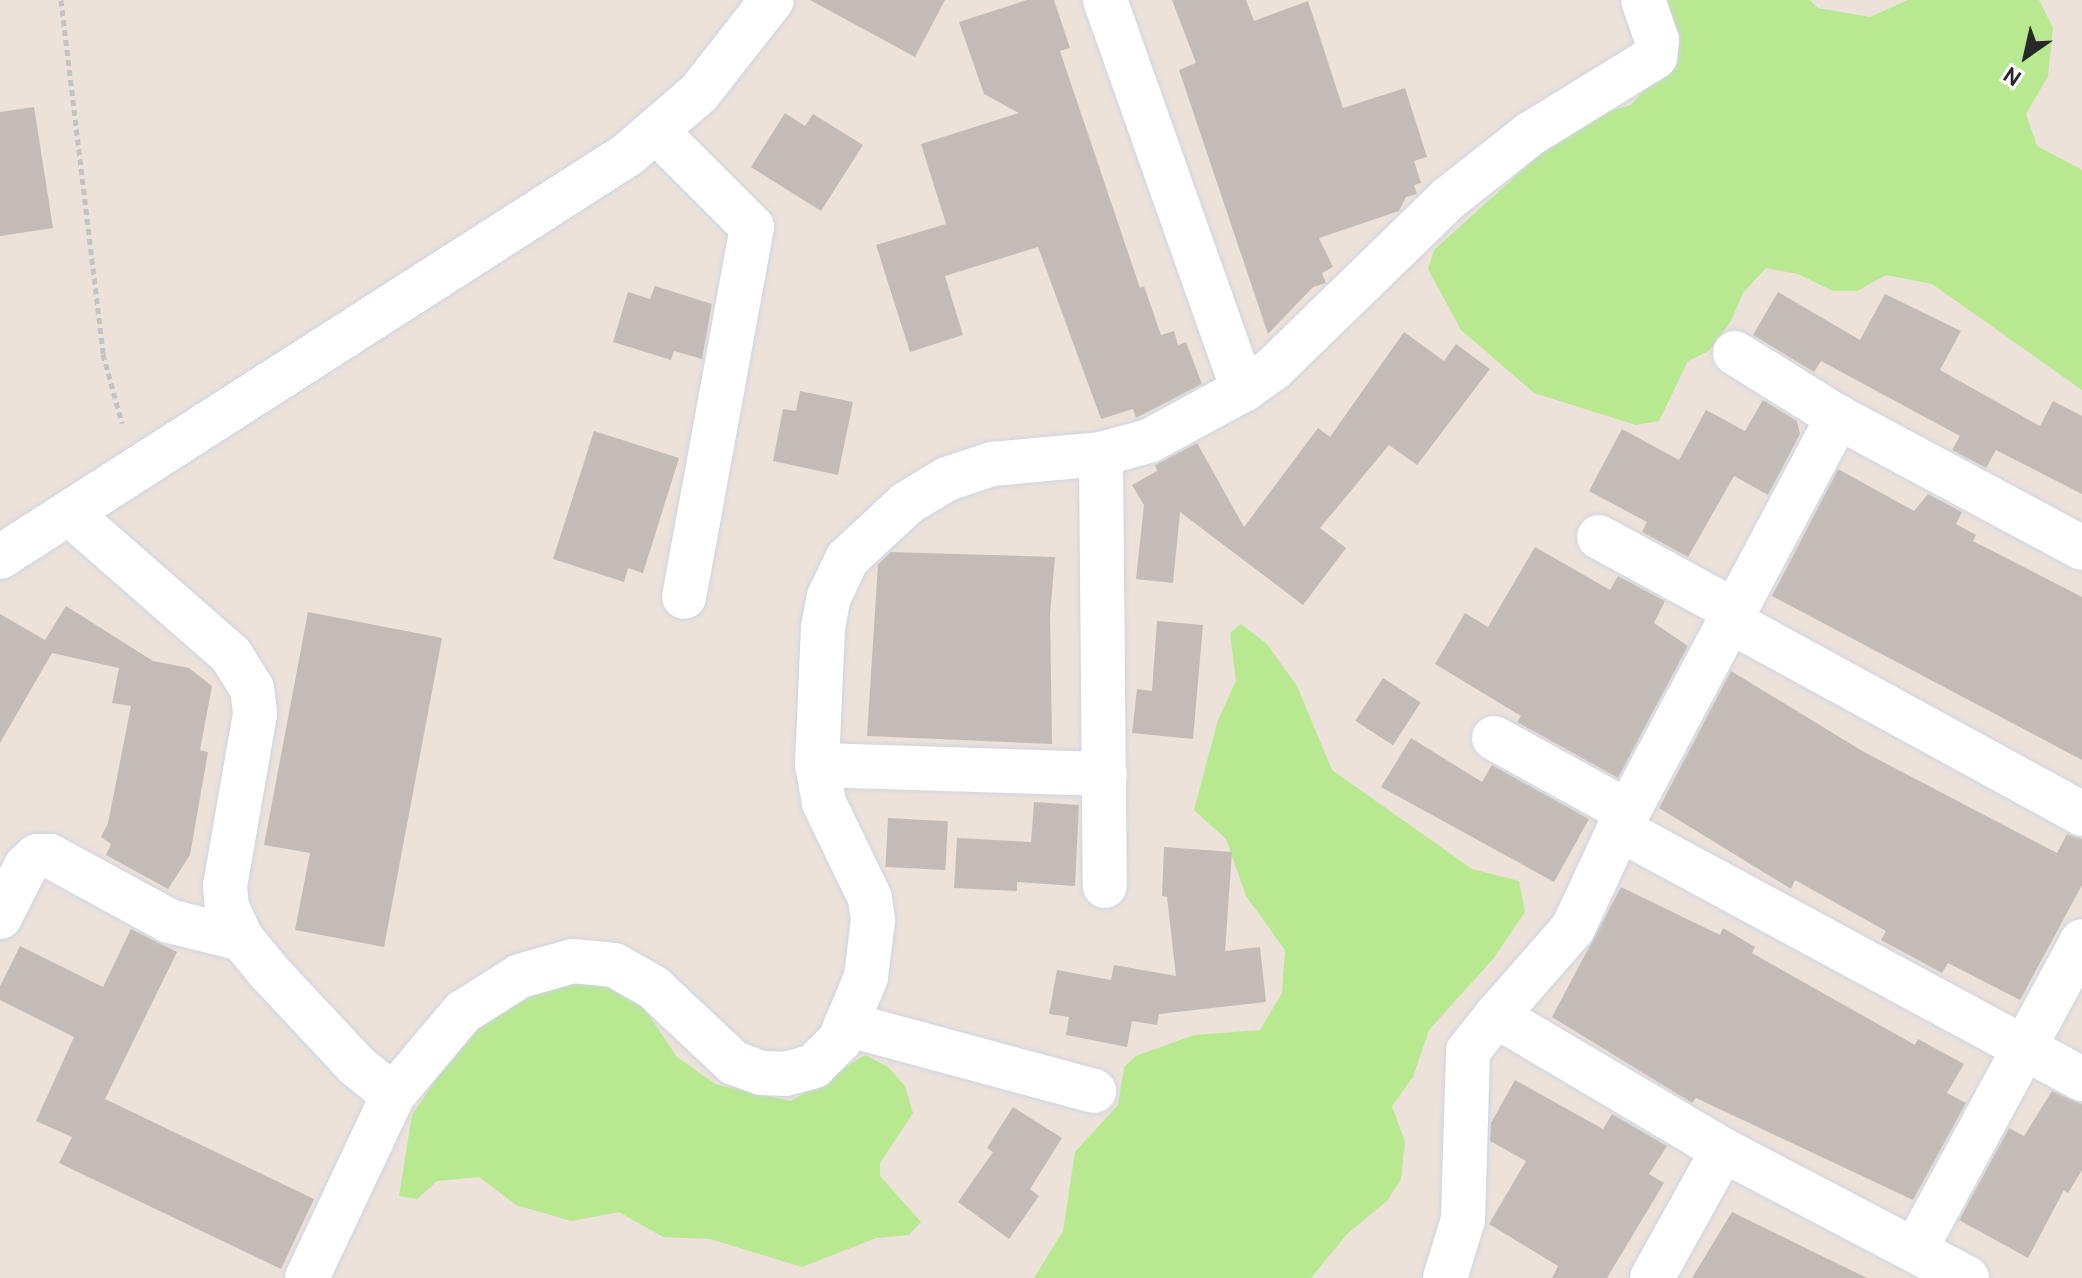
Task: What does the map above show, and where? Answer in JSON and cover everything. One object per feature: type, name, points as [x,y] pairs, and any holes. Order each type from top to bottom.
[{"type":"street","points":[[0,557],[70,514],[134,467],[657,132],[699,93],[772,0]]},
{"type":"street","points":[[1105,0],[1243,390]]},
{"type":"street","points":[[307,1278],[393,1095],[463,1012],[520,976],[573,961],[614,965],[653,987],[734,1063],[761,1073],[785,1074],[814,1066],[840,1040],[866,977],[873,920],[870,898],[824,803],[817,765],[823,627],[829,597],[847,559],[907,503],[947,479],[992,464],[1101,454],[1149,441],[1243,390],[1273,369],[1449,198],[1530,134],[1655,57],[1657,40],[1643,0]]},
{"type":"street","points":[[657,132],[752,227],[684,597]]},
{"type":"street","points":[[1735,353],[1838,417],[2082,548]]},
{"type":"street","points":[[1445,1278],[1463,1220],[1468,1051],[1573,928],[1623,820],[1838,417]]},
{"type":"street","points":[[1101,454],[1105,886]]},
{"type":"street","points":[[70,514],[231,655],[252,688],[255,714],[225,886],[227,907],[242,939],[357,1066],[393,1095]]},
{"type":"street","points":[[1599,537],[2082,814]]},
{"type":"street","points":[[1494,738],[1623,820],[2082,1079]]},
{"type":"street","points":[[817,765],[1105,774]]},
{"type":"street","points":[[0,917],[26,866],[37,856],[50,856],[169,921],[242,939]]},
{"type":"street","points":[[1915,1250],[2082,941]]},
{"type":"street","points":[[1496,1016],[1723,1150],[1967,1278]]},
{"type":"street","points":[[846,1024],[1094,1091]]},
{"type":"street","points":[[1652,1278],[1723,1150]]},
{"type":"path","points":[[61,0],[103,354],[134,467]]},
{"type":"green space","points":[[1660,0],[1810,0],[1818,8],[1870,17],[1908,0],[2039,0],[2053,28],[2048,76],[2026,114],[2037,146],[2082,170],[2082,390],[1932,284],[1886,275],[1857,291],[1833,291],[1798,274],[1766,268],[1743,293],[1731,321],[1709,351],[1688,361],[1659,421],[1636,425],[1534,393],[1461,330],[1428,269],[1434,250],[1578,120],[1631,105],[1660,71]]},
{"type":"green space","points":[[1241,624],[1267,644],[1297,686],[1332,770],[1472,869],[1519,881],[1525,912],[1493,959],[1429,1030],[1413,1077],[1392,1106],[1405,1142],[1401,1179],[1388,1200],[1348,1233],[1311,1278],[1034,1278],[1063,1231],[1075,1152],[1118,1105],[1124,1067],[1136,1056],[1194,1035],[1260,1030],[1282,993],[1285,950],[1246,896],[1226,839],[1194,810],[1218,720],[1236,681],[1230,633]]},
{"type":"green space","points":[[593,972],[642,1005],[677,1057],[715,1084],[791,1101],[865,1055],[888,1067],[905,1086],[913,1113],[880,1163],[880,1176],[921,1222],[909,1235],[876,1238],[802,1267],[710,1239],[663,1237],[619,1212],[571,1221],[516,1205],[479,1177],[437,1181],[417,1199],[399,1196],[412,1115],[470,1029],[509,1004]]},
{"type":"building","points":[[810,0],[945,0],[915,57]]},
{"type":"building","points":[[1027,0],[1054,0],[1070,48],[1060,51],[1140,288],[1144,286],[1161,335],[1174,331],[1178,345],[1186,342],[1202,384],[1136,418],[1133,409],[1101,419],[1038,247],[945,276],[963,335],[910,352],[876,245],[946,224],[921,144],[1019,113],[984,94],[959,22]]},
{"type":"building","points":[[1172,0],[1246,0],[1254,21],[1308,1],[1343,108],[1405,88],[1427,157],[1414,161],[1421,183],[1414,185],[1417,194],[1406,197],[1399,211],[1319,238],[1333,267],[1322,273],[1326,283],[1313,287],[1268,334],[1179,70],[1196,63]]},
{"type":"building","points":[[34,107],[53,228],[0,236],[0,112]]},
{"type":"building","points":[[785,113],[805,126],[813,114],[863,145],[821,211],[751,167]]},
{"type":"building","points":[[655,286],[712,304],[702,359],[674,351],[671,360],[613,342],[628,292],[650,299]]},
{"type":"building","points":[[1778,292],[1860,340],[1885,294],[1961,331],[1940,370],[2040,426],[2053,401],[2082,416],[2082,494],[1996,450],[1986,468],[1952,450],[1960,436],[1821,361],[1814,372],[1753,335]]},
{"type":"building","points":[[1404,332],[1444,361],[1456,344],[1490,369],[1417,465],[1389,445],[1320,528],[1346,548],[1303,605],[1180,512],[1173,583],[1136,579],[1144,505],[1132,485],[1157,471],[1155,465],[1197,443],[1244,527],[1318,428],[1330,437]]},
{"type":"building","points":[[800,391],[853,402],[838,475],[773,461],[783,409],[796,411]]},
{"type":"building","points":[[1763,400],[1797,421],[1800,434],[1768,495],[1734,476],[1688,557],[1642,532],[1647,522],[1589,491],[1622,429],[1679,460],[1706,410],[1745,431]]},
{"type":"building","points":[[594,431],[679,458],[643,573],[628,568],[624,582],[553,559]]},
{"type":"building","points":[[1838,469],[1914,511],[1928,494],[1962,512],[1956,524],[1976,535],[1973,541],[2082,597],[2082,760],[1772,596]]},
{"type":"building","points":[[1535,547],[1610,590],[1618,576],[1665,601],[1654,623],[1688,646],[1618,778],[1517,722],[1521,716],[1435,664],[1465,613],[1488,627]]},
{"type":"building","points":[[891,552],[1055,557],[1050,614],[1052,744],[867,736],[878,564]]},
{"type":"building","points":[[66,606],[153,661],[189,668],[212,686],[200,750],[208,752],[190,855],[168,889],[106,855],[111,844],[101,837],[108,823],[131,706],[112,703],[119,668],[52,653],[0,743],[0,614],[45,640]]},
{"type":"building","points":[[308,612],[442,638],[384,947],[295,930],[310,853],[264,845]]},
{"type":"building","points":[[1157,621],[1203,625],[1193,739],[1132,733],[1137,689],[1152,691]]},
{"type":"building","points":[[1731,671],[1864,752],[2057,853],[2067,834],[2082,839],[2082,885],[2020,1000],[1948,963],[1942,973],[1881,940],[1886,931],[1795,880],[1791,889],[1659,808]]},
{"type":"building","points":[[1383,678],[1421,703],[1393,745],[1355,721]]},
{"type":"building","points":[[1411,738],[1482,782],[1492,765],[1589,819],[1554,882],[1381,787]]},
{"type":"building","points":[[1034,802],[1079,805],[1075,886],[1017,882],[1017,891],[954,888],[957,838],[1031,842]]},
{"type":"building","points":[[888,818],[948,821],[945,870],[885,867]]},
{"type":"building","points":[[1164,847],[1232,852],[1225,951],[1260,947],[1266,1002],[1159,1014],[1157,1025],[1132,1021],[1127,1047],[1066,1035],[1069,1017],[1049,1014],[1057,970],[1111,980],[1114,965],[1176,976],[1167,897],[1162,896]]},
{"type":"building","points":[[1621,887],[1720,935],[1723,928],[1755,947],[1752,953],[1915,1045],[1918,1039],[1964,1064],[1947,1093],[1966,1103],[1913,1200],[1696,1098],[1692,1103],[1552,1017]]},
{"type":"building","points":[[131,929],[177,952],[105,1099],[314,1199],[281,1269],[59,1163],[72,1137],[36,1121],[74,1037],[0,1000],[0,986],[20,946],[103,987]]},
{"type":"building","points":[[1515,1080],[1603,1129],[1612,1114],[1667,1146],[1649,1174],[1664,1183],[1607,1278],[1552,1278],[1558,1266],[1489,1224],[1526,1161],[1490,1141],[1491,1123]]},
{"type":"building","points":[[2052,1091],[2082,1104],[2082,1170],[2068,1193],[2064,1190],[2028,1258],[1959,1220],[2009,1128],[2024,1136]]},
{"type":"building","points":[[1013,1107],[1062,1138],[1030,1189],[1039,1196],[1009,1239],[958,1202],[993,1152],[987,1148]]},
{"type":"building","points":[[1732,1212],[1867,1278],[1692,1278]]}]
